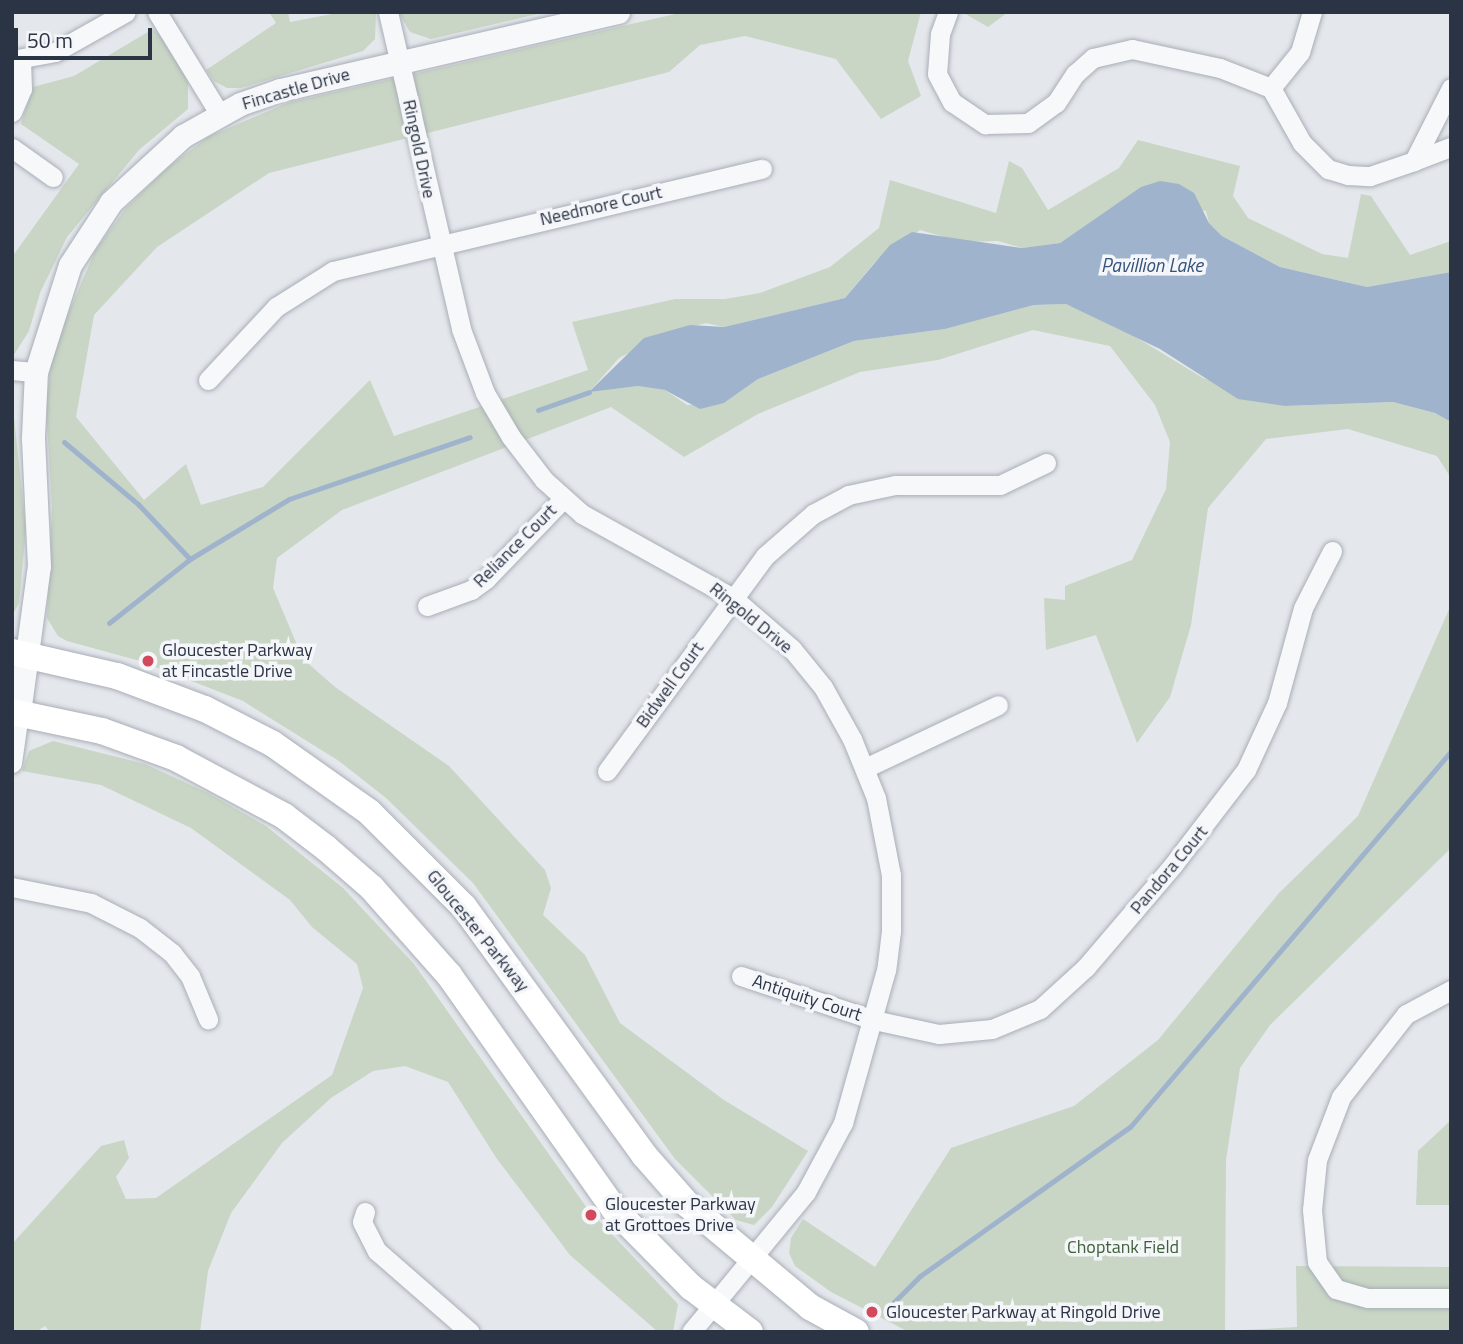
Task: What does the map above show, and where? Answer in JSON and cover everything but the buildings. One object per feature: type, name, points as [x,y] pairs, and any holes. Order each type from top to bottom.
[{"type":"main road","name":"Gloucester Parkway","points":[[20,653],[117,676],[205,709],[273,744],[369,812],[464,907],[644,1156],[687,1204],[750,1261],[810,1307],[856,1332]]},
{"type":"main road","points":[[16,712],[102,731],[188,763],[284,816],[327,848],[372,888],[449,975],[614,1209],[713,1306],[750,1332]]},
{"type":"street","points":[[12,112],[22,89],[16,60],[82,41],[126,12]]},
{"type":"street","points":[[157,12],[219,113]]},
{"type":"street","name":"Ringold Drive","points":[[388,12],[461,328],[485,393],[511,437],[562,499],[602,527],[733,598],[810,669],[865,768],[886,842],[892,901],[886,970],[843,1124],[821,1169],[691,1332]]},
{"type":"street","name":"Fincastle Drive","points":[[16,712],[20,653],[39,566],[33,438],[36,372],[70,265],[111,202],[155,158],[219,113],[280,90],[618,12]]},
{"type":"street","points":[[948,12],[936,54],[940,83],[959,110],[985,124],[1014,127],[1043,115],[1082,67],[1116,50],[1145,51],[1220,68],[1270,88],[1302,143],[1328,169],[1348,176],[1370,176],[1451,147]]},
{"type":"street","points":[[1270,88],[1300,52],[1312,12]]},
{"type":"street","points":[[1414,161],[1451,88]]},
{"type":"street","points":[[12,148],[53,177]]},
{"type":"street","name":"Needmore Court","points":[[208,380],[276,307],[314,281],[354,264],[762,169]]},
{"type":"street","points":[[12,370],[36,372]]},
{"type":"street","name":"Bidwell Court","points":[[607,771],[733,598],[779,541],[813,514],[848,495],[895,485],[1000,485],[1046,463]]},
{"type":"street","name":"Reliance Court","points":[[428,606],[471,590],[486,579],[562,499]]},
{"type":"street","name":"Pandora Court","points":[[874,1020],[917,1031],[963,1034],[1023,1017],[1062,992],[1173,865],[1246,770],[1274,713],[1303,608],[1332,551]]},
{"type":"street","points":[[865,768],[998,705]]},
{"type":"street","points":[[12,763],[16,712]]},
{"type":"street","points":[[12,887],[91,903],[140,928],[172,953],[190,976],[208,1019]]},
{"type":"street","name":"Antiquity Court","points":[[741,976],[874,1020]]},
{"type":"street","points":[[1451,990],[1420,1004],[1394,1026],[1341,1097],[1317,1160],[1312,1210],[1317,1262],[1336,1289],[1368,1298],[1451,1298]]},
{"type":"street","points":[[365,1212],[362,1223],[377,1251],[470,1332]]},
{"type":"green space","points":[[269,12],[288,12],[290,22],[343,12],[376,12],[375,39],[363,51],[241,88],[227,88],[214,81],[206,70],[276,23]]},
{"type":"green space","points":[[398,12],[546,12],[431,39],[410,32]]},
{"type":"green space","points":[[684,12],[921,12],[908,61],[921,96],[881,119],[836,59],[745,36],[700,45],[669,72],[269,173],[157,247],[94,315],[76,417],[144,500],[186,464],[201,505],[263,487],[370,380],[394,436],[588,370],[572,322],[675,299],[725,299],[760,293],[830,267],[879,228],[890,180],[996,213],[1009,161],[1022,168],[1048,210],[1119,168],[1138,140],[1240,166],[1233,196],[1248,218],[1322,254],[1348,258],[1361,194],[1371,196],[1410,255],[1451,241],[1451,272],[1367,287],[1280,267],[1222,236],[1209,223],[1206,211],[1115,205],[1060,243],[1022,248],[998,241],[962,242],[920,230],[874,263],[845,298],[724,327],[706,323],[669,332],[619,358],[590,391],[638,386],[665,390],[687,405],[724,403],[758,379],[854,341],[945,329],[1034,305],[1066,304],[1111,322],[1203,378],[1285,406],[1393,402],[1435,413],[1451,422],[1451,478],[1437,456],[1348,429],[1266,439],[1208,508],[1191,625],[1170,697],[1137,743],[1096,635],[1046,650],[1044,598],[1065,600],[1065,586],[1132,560],[1166,489],[1170,442],[1155,405],[1110,346],[1033,330],[938,360],[860,372],[758,414],[684,457],[611,407],[342,510],[277,558],[273,588],[303,659],[335,687],[449,766],[545,870],[551,888],[543,915],[585,955],[620,1023],[724,1100],[808,1151],[772,1207],[754,1225],[736,1220],[675,1159],[473,883],[386,798],[339,761],[243,701],[140,661],[67,641],[58,636],[47,618],[52,508],[46,407],[52,351],[95,251],[126,208],[167,168],[208,137],[287,103]]},
{"type":"green space","points":[[962,12],[1008,12],[988,27]]},
{"type":"green space","points":[[153,29],[171,47],[188,83],[188,109],[139,150],[67,237],[40,293],[29,331],[12,358],[12,257],[79,164],[21,124],[33,87],[74,76]]},
{"type":"green space","points":[[12,398],[26,529],[19,603],[12,616]]},
{"type":"green space","name":"Choptank Field","points":[[1451,605],[1451,848],[1270,1025],[1240,1068],[1226,1160],[1225,1331],[1297,1327],[1296,1266],[1451,1267],[1451,1332],[909,1332],[831,1292],[795,1266],[789,1253],[791,1238],[803,1219],[875,1267],[951,1148],[1074,1106],[1158,1040],[1279,893],[1358,816]]},
{"type":"green space","points":[[53,741],[145,764],[208,793],[266,826],[343,888],[414,964],[587,1208],[678,1304],[673,1332],[658,1332],[570,1255],[497,1159],[448,1082],[405,1066],[373,1071],[331,1098],[282,1143],[231,1213],[208,1271],[200,1332],[50,1332],[45,1326],[36,1332],[12,1332],[12,1244],[101,1146],[124,1140],[129,1158],[116,1177],[126,1199],[156,1198],[332,1075],[363,988],[357,964],[312,927],[290,900],[191,828],[101,785],[22,771],[29,751]]},
{"type":"green space","points":[[1451,1120],[1451,1205],[1416,1205],[1418,1151]]},
{"type":"water","name":"Pavillion Lake","points":[[1160,181],[1179,184],[1194,193],[1209,223],[1222,236],[1280,267],[1367,287],[1451,272],[1451,422],[1435,413],[1393,402],[1285,406],[1238,399],[1160,349],[1066,304],[1034,305],[945,329],[854,341],[758,379],[724,403],[700,409],[665,390],[638,386],[589,392],[644,338],[690,325],[724,327],[845,298],[890,245],[912,232],[1022,248],[1060,243],[1141,187]]},
{"type":"waterway","points":[[538,410],[589,392]]},
{"type":"waterway","points":[[109,623],[190,559],[289,499],[470,437]]},
{"type":"waterway","points":[[64,442],[138,504],[190,559]]},
{"type":"waterway","points":[[893,1303],[920,1276],[1130,1127],[1451,751]]},
{"type":"place","name":"Gloucester Parkway at Fincastle Drive","points":[[148,661]]},
{"type":"place","name":"Gloucester Parkway at Grottoes Drive","points":[[591,1215]]},
{"type":"place","name":"Gloucester Parkway at Ringold Drive","points":[[872,1312]]}]
